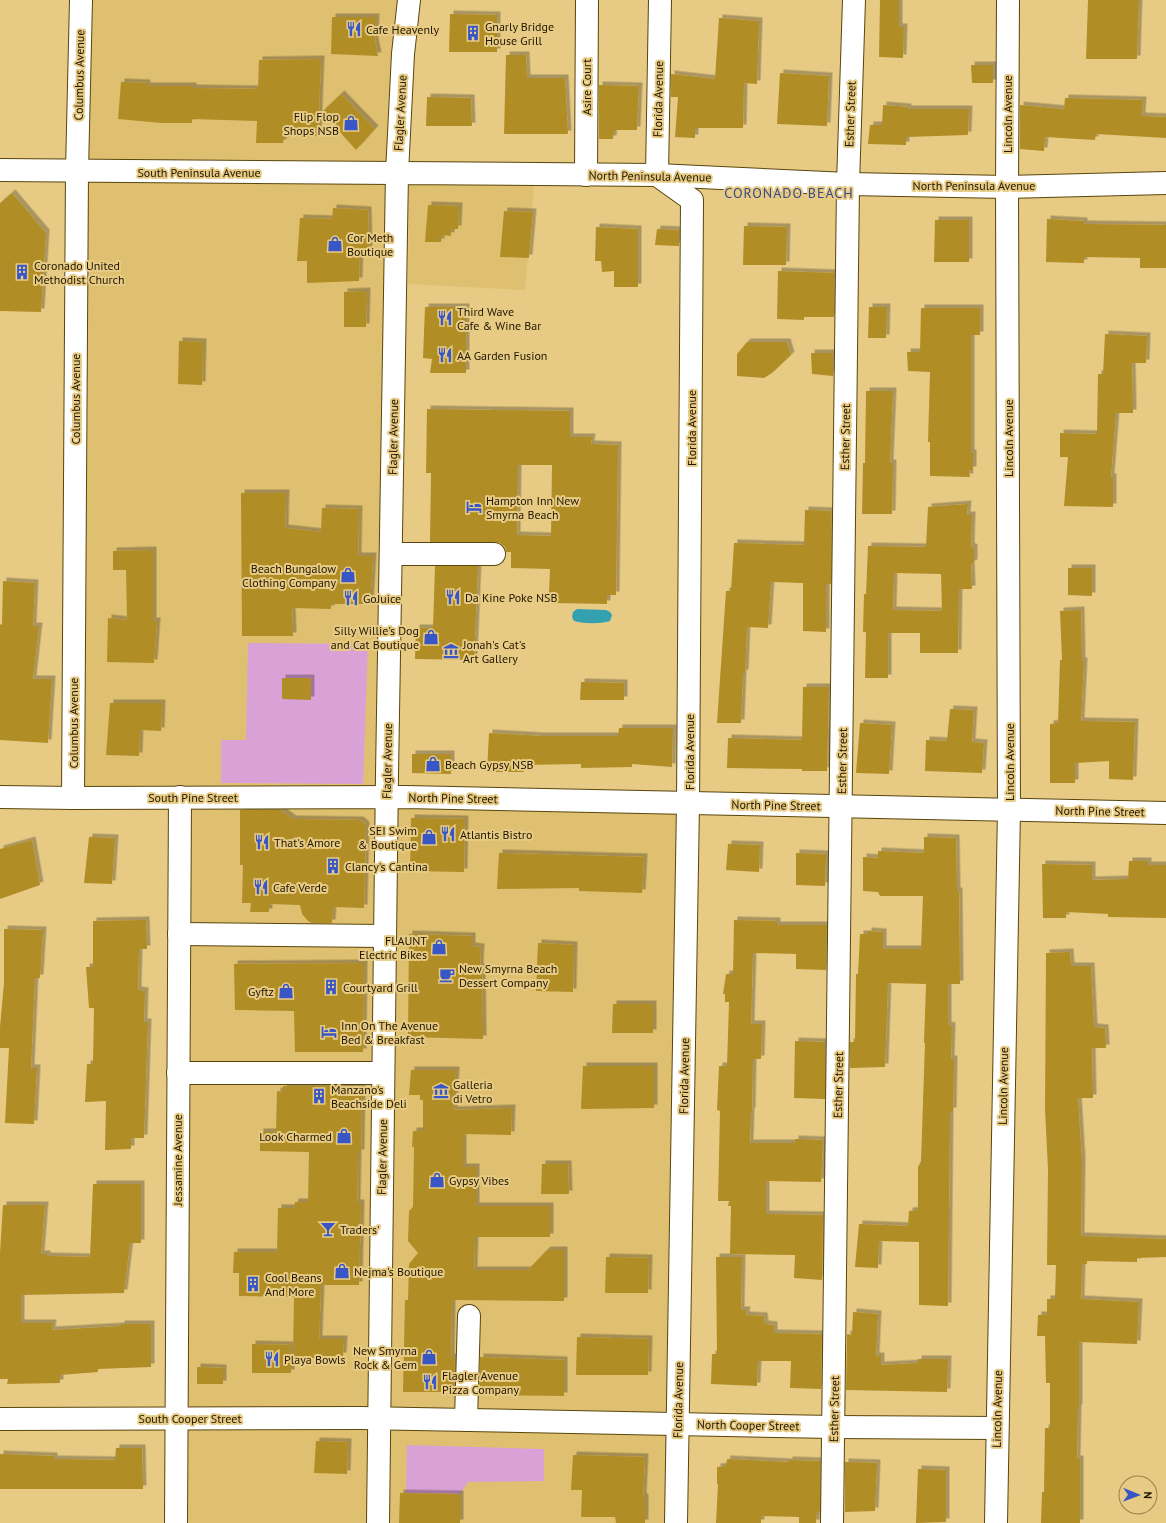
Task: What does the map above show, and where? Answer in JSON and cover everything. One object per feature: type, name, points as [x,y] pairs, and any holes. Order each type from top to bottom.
[{"type":"street","name":"Columbus Avenue","points":[[72,798],[77,171],[81,0]]},
{"type":"street","name":"Flagler Avenue","points":[[378,1523],[383,1072],[397,173],[403,54],[410,0]]},
{"type":"street","name":"Asire Court","points":[[586,175],[587,0]]},
{"type":"street","name":"Florida Avenue","points":[[660,0],[657,175],[692,200],[688,804],[676,1523]]},
{"type":"street","name":"Esther Street","points":[[832,1523],[848,184],[854,0]]},
{"type":"street","name":"Lincoln Avenue","points":[[996,1523],[996,1428],[1009,809],[1007,187],[1008,0]]},
{"type":"street","name":"South Peninsula Avenue","points":[[0,170],[397,173]]},
{"type":"street","name":"North Peninsula Avenue","points":[[397,173],[657,175],[848,184],[1007,187],[1166,183]]},
{"type":"street","points":[[391,554],[494,554]]},
{"type":"street","name":"South Pine Street","points":[[0,797],[387,797]]},
{"type":"street","name":"Jessamine Avenue","points":[[176,1523],[180,797]]},
{"type":"street","name":"North Pine Street","points":[[387,797],[1166,813]]},
{"type":"street","points":[[179,934],[385,936]]},
{"type":"street","points":[[178,1073],[383,1072]]},
{"type":"street","points":[[466,1420],[469,1316]]},
{"type":"street","name":"North Cooper Street","points":[[379,1418],[834,1427],[996,1428]]},
{"type":"street","name":"South Cooper Street","points":[[0,1419],[379,1418]]},
{"type":"shaded area","points":[[81,0],[409,0],[387,797],[688,804],[676,1523],[176,1523],[180,798],[73,798]]},
{"type":"shaded area","points":[[409,184],[534,185],[525,290],[408,284]]},
{"type":"shaded area","points":[[248,643],[368,644],[363,784],[221,783],[221,740],[246,740]]},
{"type":"shaded area","points":[[407,1445],[544,1449],[544,1481],[468,1482],[460,1494],[406,1493]]},
{"type":"water","points":[[577,609],[606,610],[612,615],[610,621],[602,623],[578,622],[574,621],[572,617],[573,612]]},
{"type":"building","points":[[880,0],[899,0],[899,27],[904,27],[903,58],[879,57]]},
{"type":"building","points":[[1088,0],[1139,0],[1137,59],[1086,59]]},
{"type":"building","name":"Gnarly Bridge House Grill","points":[[450,14],[497,15],[497,52],[449,52]]},
{"type":"building","name":"Cafe Heavenly","points":[[332,17],[376,17],[375,41],[378,56],[331,54]]},
{"type":"building","points":[[719,18],[759,21],[757,84],[744,83],[743,128],[695,128],[695,138],[675,137],[678,97],[671,97],[671,74],[715,79]]},
{"type":"building","points":[[506,55],[526,55],[527,78],[565,78],[568,134],[504,134]]},
{"type":"building","points":[[321,59],[318,136],[284,137],[283,143],[256,143],[257,121],[192,119],[192,123],[161,123],[118,119],[121,82],[147,83],[147,86],[193,86],[193,88],[258,89],[259,60]]},
{"type":"building","points":[[971,65],[993,65],[993,83],[972,83]]},
{"type":"building","points":[[780,73],[829,76],[827,126],[777,124]]},
{"type":"building","points":[[599,85],[639,86],[637,130],[614,130],[613,139],[599,139]]},
{"type":"building","points":[[341,94],[375,129],[356,150],[322,112]]},
{"type":"building","points":[[427,97],[471,98],[472,126],[426,126]]},
{"type":"building","points":[[1065,98],[1143,100],[1142,116],[1166,117],[1166,138],[1096,134],[1095,140],[1045,137],[1044,151],[1020,149],[1020,105],[1064,109]]},
{"type":"building","points":[[883,105],[908,107],[908,109],[969,109],[968,135],[906,137],[906,145],[868,144],[870,125],[882,125]]},
{"type":"building","name":"Coronado United Methodist Church","points":[[12,193],[46,233],[41,312],[0,311],[0,203]]},
{"type":"building","points":[[428,205],[459,206],[458,229],[451,229],[451,236],[442,235],[441,242],[425,242]]},
{"type":"building","points":[[333,208],[368,210],[369,250],[360,250],[359,281],[307,283],[307,261],[297,261],[300,218],[332,219]]},
{"type":"building","points":[[504,211],[533,212],[529,258],[500,257]]},
{"type":"building","points":[[1047,219],[1084,221],[1084,224],[1166,225],[1166,268],[1140,268],[1140,258],[1084,257],[1084,263],[1046,262]]},
{"type":"building","points":[[935,220],[969,220],[969,262],[934,262]]},
{"type":"building","points":[[744,226],[787,227],[786,265],[743,265]]},
{"type":"building","points":[[596,227],[638,229],[638,287],[614,287],[614,271],[602,272],[601,261],[595,261]]},
{"type":"building","points":[[657,229],[679,230],[679,246],[655,245]]},
{"type":"building","points":[[778,271],[834,273],[834,317],[804,317],[804,320],[777,319]]},
{"type":"building","points":[[367,291],[366,327],[344,327],[344,292]]},
{"type":"building","points":[[425,307],[466,307],[466,373],[430,373],[432,359],[423,358]]},
{"type":"building","points":[[869,307],[887,307],[886,338],[868,338]]},
{"type":"building","points":[[921,308],[980,308],[980,335],[971,335],[971,453],[973,453],[973,470],[969,470],[970,477],[930,476],[930,442],[928,442],[930,372],[908,371],[907,352],[920,352]]},
{"type":"building","points":[[1105,334],[1147,336],[1146,363],[1132,363],[1133,413],[1116,413],[1111,477],[1113,477],[1113,507],[1064,506],[1068,457],[1060,457],[1060,433],[1097,434],[1098,374],[1103,374]]},
{"type":"building","points":[[179,341],[203,342],[202,385],[178,384]]},
{"type":"building","points":[[747,342],[787,342],[791,355],[772,373],[764,378],[737,376],[737,354]]},
{"type":"building","points":[[811,353],[833,353],[833,376],[812,374]]},
{"type":"building","points":[[866,391],[893,391],[890,463],[893,463],[892,514],[862,514],[863,463],[865,463]]},
{"type":"building","name":"Hampton Inn New Smyrna Beach","points":[[427,409],[570,411],[570,437],[592,437],[591,444],[618,445],[616,595],[607,595],[607,604],[555,603],[555,594],[549,594],[550,569],[511,568],[511,552],[506,552],[505,547],[500,543],[430,542],[431,473],[426,473]],"holes":[[[518,465],[552,465],[551,536],[517,535]]]},
{"type":"building","points":[[241,493],[286,493],[285,528],[321,532],[322,508],[359,509],[358,556],[373,556],[370,604],[331,604],[331,609],[292,608],[293,636],[242,636]]},
{"type":"building","points":[[968,504],[967,515],[972,515],[971,546],[974,548],[974,563],[971,564],[972,589],[959,589],[958,653],[920,653],[920,633],[888,633],[888,678],[865,678],[866,632],[863,632],[864,594],[866,594],[868,546],[926,547],[928,507]],"holes":[[[894,573],[941,574],[942,611],[893,610]]]},
{"type":"building","points":[[805,510],[831,511],[831,584],[826,584],[826,632],[803,631],[803,583],[771,582],[768,628],[747,627],[741,723],[717,723],[726,591],[731,591],[734,543],[804,545]]},
{"type":"building","points":[[153,550],[153,621],[157,621],[154,663],[107,662],[108,618],[127,620],[126,570],[113,570],[113,551]]},
{"type":"building","points":[[435,566],[478,566],[474,660],[415,659],[416,628],[433,628]]},
{"type":"building","points":[[1068,568],[1092,568],[1092,596],[1068,595]]},
{"type":"building","points":[[3,581],[35,583],[33,626],[39,626],[33,679],[52,679],[48,743],[0,740],[0,624],[2,625]]},
{"type":"building","points":[[1081,610],[1082,661],[1084,661],[1081,721],[1135,722],[1133,780],[1109,779],[1109,761],[1075,763],[1075,783],[1050,783],[1050,724],[1058,723],[1060,660],[1062,660],[1060,611]]},
{"type":"building","points":[[282,678],[311,678],[311,700],[282,699]]},
{"type":"building","points":[[581,682],[624,683],[624,700],[580,700]]},
{"type":"building","points":[[803,687],[829,687],[827,771],[802,771],[802,769],[727,768],[728,738],[802,740]]},
{"type":"building","points":[[110,703],[162,703],[161,731],[140,730],[139,756],[106,755]]},
{"type":"building","points":[[950,709],[974,710],[972,742],[984,743],[982,773],[925,771],[926,740],[947,741]]},
{"type":"building","points":[[860,723],[892,725],[889,774],[856,773]]},
{"type":"building","points":[[619,728],[673,728],[672,767],[632,764],[632,767],[581,768],[581,764],[524,765],[524,772],[487,772],[489,733],[541,736],[618,736]]},
{"type":"building","points":[[412,754],[451,754],[451,774],[412,773]]},
{"type":"building","points":[[240,810],[280,810],[293,819],[360,820],[366,825],[364,908],[333,907],[332,923],[312,923],[308,921],[302,914],[300,905],[269,904],[269,912],[250,912],[251,903],[242,903],[243,865],[240,865]]},
{"type":"building","points":[[411,818],[465,819],[464,872],[410,871]]},
{"type":"building","points":[[89,837],[115,838],[112,884],[84,883]]},
{"type":"building","points":[[924,837],[956,838],[957,891],[959,891],[960,984],[948,984],[948,1025],[952,1026],[951,1059],[954,1059],[953,1111],[950,1111],[948,1306],[919,1305],[919,1242],[879,1241],[878,1268],[855,1267],[859,1224],[908,1226],[909,1211],[918,1210],[918,1167],[921,1161],[925,1043],[926,984],[888,983],[885,1067],[850,1068],[850,1042],[855,1042],[856,974],[858,974],[860,934],[868,934],[868,931],[883,932],[883,949],[921,949],[923,896],[880,896],[878,892],[863,891],[863,857],[878,858],[878,851],[924,853]]},
{"type":"building","points":[[32,840],[40,885],[0,899],[0,849]]},
{"type":"building","points":[[728,844],[760,845],[759,872],[726,870]]},
{"type":"building","points":[[499,853],[644,857],[642,893],[579,891],[579,888],[497,889]]},
{"type":"building","points":[[796,853],[826,854],[825,886],[796,885]]},
{"type":"building","points":[[1129,861],[1148,861],[1148,865],[1166,865],[1166,918],[1108,917],[1108,914],[1066,912],[1066,918],[1043,918],[1042,864],[1092,865],[1092,880],[1128,879]]},
{"type":"building","points":[[146,920],[147,949],[139,949],[138,990],[145,991],[144,1022],[148,1022],[144,1138],[131,1138],[131,1149],[105,1150],[106,1101],[85,1102],[87,1064],[93,1064],[94,1008],[89,1008],[86,967],[93,967],[93,921]]},
{"type":"building","points":[[734,920],[777,921],[777,925],[827,925],[826,970],[796,969],[796,954],[753,953],[751,1024],[762,1024],[761,1059],[753,1059],[750,1143],[795,1143],[795,1139],[823,1140],[821,1182],[766,1181],[766,1214],[823,1215],[822,1280],[794,1278],[795,1255],[730,1254],[731,1206],[728,1206],[729,1201],[718,1201],[720,1111],[717,1110],[719,1066],[727,1066],[729,1002],[725,1002],[725,994],[723,994],[726,974],[733,974]]},
{"type":"building","points":[[4,929],[43,930],[40,978],[35,978],[31,1068],[37,1068],[34,1124],[5,1123],[9,1048],[0,1048],[0,1027],[4,983]]},
{"type":"building","points":[[409,934],[472,936],[472,946],[481,947],[480,967],[482,967],[483,1039],[408,1037]]},
{"type":"building","points":[[538,943],[574,945],[573,992],[536,991]]},
{"type":"building","points":[[1070,952],[1071,966],[1091,966],[1094,1027],[1105,1028],[1106,1048],[1092,1048],[1093,1098],[1078,1098],[1082,1161],[1081,1236],[1166,1239],[1166,1257],[1137,1258],[1137,1262],[1087,1261],[1087,1264],[1082,1264],[1081,1299],[1139,1302],[1137,1344],[1079,1342],[1077,1459],[1080,1459],[1080,1523],[1041,1523],[1042,1492],[1044,1492],[1045,1428],[1050,1428],[1050,1383],[1046,1383],[1045,1336],[1037,1336],[1038,1315],[1047,1315],[1047,1299],[1055,1299],[1056,1265],[1047,1265],[1048,1169],[1045,1110],[1046,953]]},
{"type":"building","points":[[364,963],[363,1052],[295,1052],[294,1011],[235,1010],[234,964]]},
{"type":"building","points":[[613,1004],[653,1004],[653,1033],[612,1033]]},
{"type":"building","points":[[795,1041],[825,1042],[825,1099],[794,1098]]},
{"type":"building","points":[[583,1066],[654,1066],[654,1108],[581,1109]]},
{"type":"building","points":[[411,1070],[456,1070],[454,1110],[512,1108],[511,1135],[463,1134],[463,1167],[476,1167],[476,1206],[550,1206],[550,1237],[475,1237],[474,1270],[528,1270],[547,1250],[564,1250],[564,1301],[452,1300],[451,1357],[455,1357],[454,1392],[403,1392],[405,1300],[408,1300],[409,1264],[418,1253],[408,1241],[409,1211],[413,1207],[413,1131],[423,1131],[423,1100],[420,1100],[420,1095],[409,1095]]},
{"type":"building","points":[[283,1086],[362,1086],[361,1153],[358,1153],[357,1203],[361,1203],[359,1285],[321,1285],[319,1339],[344,1339],[343,1356],[293,1358],[294,1297],[239,1296],[239,1273],[233,1273],[234,1252],[277,1252],[278,1208],[294,1208],[295,1202],[308,1202],[309,1152],[260,1151],[260,1132],[276,1132],[277,1091],[283,1092]]},
{"type":"building","points":[[542,1164],[568,1164],[569,1194],[541,1194]]},
{"type":"building","points":[[93,1184],[141,1184],[141,1243],[130,1243],[124,1293],[21,1295],[21,1323],[53,1323],[52,1330],[121,1326],[121,1324],[151,1324],[151,1367],[98,1369],[98,1372],[60,1375],[60,1383],[7,1384],[8,1379],[0,1379],[0,1253],[3,1205],[45,1205],[41,1254],[47,1254],[47,1256],[90,1257]]},
{"type":"building","points":[[606,1257],[649,1258],[648,1293],[605,1293]]},
{"type":"building","points":[[716,1257],[742,1257],[741,1310],[747,1310],[746,1315],[764,1316],[765,1324],[774,1325],[774,1333],[822,1334],[821,1389],[790,1388],[791,1361],[758,1361],[757,1386],[711,1384],[712,1354],[717,1354]]},
{"type":"building","points":[[853,1312],[878,1314],[876,1356],[881,1356],[881,1365],[918,1363],[918,1359],[948,1359],[947,1392],[846,1390],[847,1334],[852,1335]]},
{"type":"building","points":[[577,1337],[649,1339],[648,1375],[576,1375]]},
{"type":"building","name":"Playa Bowls","points":[[252,1344],[291,1345],[291,1373],[252,1373]]},
{"type":"building","points":[[480,1357],[564,1360],[564,1396],[479,1395]]},
{"type":"building","points":[[197,1367],[223,1368],[223,1384],[197,1384]]},
{"type":"building","points":[[316,1441],[348,1442],[347,1474],[314,1473]]},
{"type":"building","points":[[116,1448],[142,1448],[143,1489],[0,1489],[0,1454],[54,1456],[54,1459],[115,1460]]},
{"type":"building","points":[[573,1455],[645,1457],[643,1497],[645,1497],[645,1523],[616,1523],[615,1517],[581,1517],[582,1490],[571,1490]]},
{"type":"building","points":[[727,1459],[789,1462],[789,1460],[820,1461],[820,1512],[817,1512],[816,1523],[799,1523],[799,1517],[761,1516],[761,1523],[716,1523],[718,1484],[717,1467],[726,1466]]},
{"type":"building","points":[[845,1462],[877,1463],[875,1511],[845,1512]]},
{"type":"building","points":[[918,1469],[946,1470],[946,1522],[916,1523]]},
{"type":"building","points":[[400,1493],[460,1494],[460,1523],[399,1523]]},
{"type":"place","name":"Cafe Heavenly","points":[[354,29]]},
{"type":"place","name":"Gnarly Bridge House Grill","points":[[473,33]]},
{"type":"place","name":"Flip Flop Shops NSB","points":[[351,123]]},
{"type":"place","name":"Cor Meth Boutique","points":[[335,244]]},
{"type":"place","name":"Coronado United Methodist Church","points":[[22,272]]},
{"type":"place","name":"Third Wave Cafe & Wine Bar","points":[[445,318]]},
{"type":"place","name":"AA Garden Fusion","points":[[445,355]]},
{"type":"place","name":"Hampton Inn New Smyrna Beach","points":[[474,507]]},
{"type":"place","name":"Beach Bungalow Clothing Company","points":[[348,575]]},
{"type":"place","name":"Da Kine Poke NSB","points":[[453,597]]},
{"type":"place","name":"GoJuice","points":[[351,598]]},
{"type":"place","name":"Silly Willie's Dog and Cat Boutique","points":[[431,637]]},
{"type":"place","name":"Jonah's Cat's Art Gallery","points":[[451,651]]},
{"type":"place","name":"Beach Gypsy NSB","points":[[433,764]]},
{"type":"place","name":"Atlantis Bistro","points":[[448,834]]},
{"type":"place","name":"SEI Swim & Boutique","points":[[429,837]]},
{"type":"place","name":"That's Amore","points":[[262,842]]},
{"type":"place","name":"Clancy's Cantina","points":[[333,866]]},
{"type":"place","name":"Cafe Verde","points":[[261,887]]},
{"type":"place","name":"FLAUNT Electric Bikes","points":[[439,947]]},
{"type":"place","name":"New Smyrna Beach Dessert Company","points":[[447,975]]},
{"type":"place","name":"Courtyard Grill","points":[[331,987]]},
{"type":"place","name":"Gyftz","points":[[286,991]]},
{"type":"place","name":"Inn On The Avenue Bed & Breakfast","points":[[329,1032]]},
{"type":"place","name":"Galleria di Vetro","points":[[441,1091]]},
{"type":"place","name":"Manzano's Beachside Deli","points":[[319,1096]]},
{"type":"place","name":"Look Charmed","points":[[344,1136]]},
{"type":"place","name":"Gypsy Vibes","points":[[437,1180]]},
{"type":"place","name":"Traders'","points":[[328,1229]]},
{"type":"place","name":"Nejma's Boutique","points":[[342,1271]]},
{"type":"place","name":"Cool Beans And More","points":[[253,1284]]},
{"type":"place","name":"New Smyrna Rock & Gem","points":[[429,1357]]},
{"type":"place","name":"Playa Bowls","points":[[272,1359]]},
{"type":"place","name":"Flagler Avenue Pizza Company","points":[[430,1382]]},
{"type":"district","name":"CORONADO BEACH","points":[[789,193]]}]
